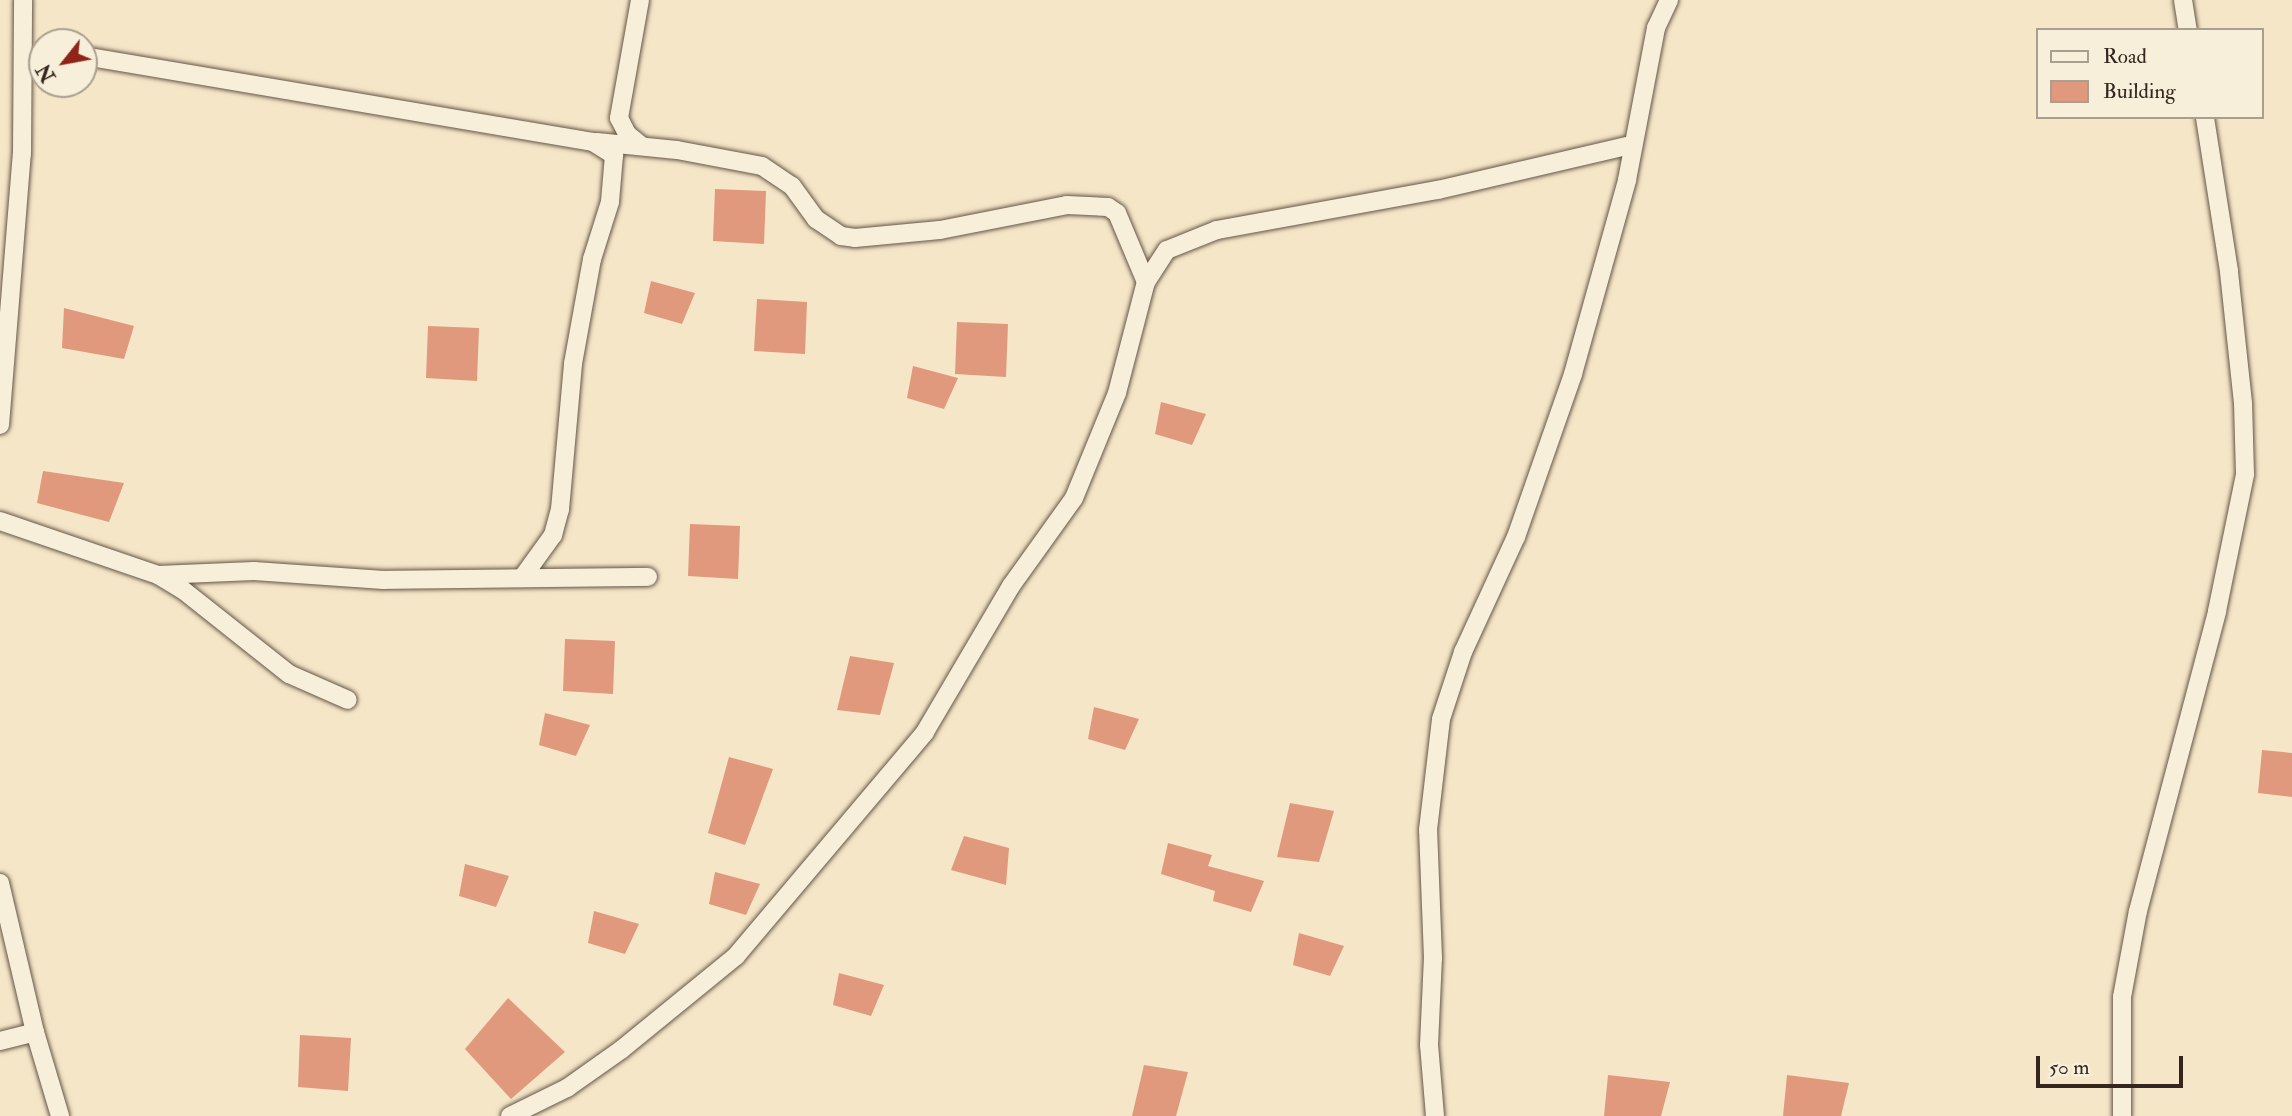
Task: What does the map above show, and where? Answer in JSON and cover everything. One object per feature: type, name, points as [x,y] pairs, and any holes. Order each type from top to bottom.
[{"type":"street","points":[[23,0],[29,28]]},
{"type":"street","points":[[640,0],[619,118],[627,134],[642,146]]},
{"type":"street","points":[[1435,1116],[1429,1045],[1433,958],[1428,830],[1441,719],[1463,652],[1516,537],[1549,450],[1573,374],[1632,145],[1656,28],[1669,0]]},
{"type":"street","points":[[2183,0],[2188,28]]},
{"type":"street","points":[[98,58],[593,142],[642,146],[762,166],[792,186],[816,219],[841,236],[855,238],[940,230],[1067,205],[1108,207],[1117,213],[1146,282]]},
{"type":"street","points":[[0,425],[28,97]]},
{"type":"street","points":[[2122,1116],[2122,996],[2133,935],[2217,611],[2245,474],[2243,403],[2230,285],[2205,119]]},
{"type":"street","points":[[522,578],[553,535],[560,509],[573,364],[592,259],[615,173],[614,155],[593,142]]},
{"type":"street","points":[[510,1116],[567,1088],[622,1049],[736,956],[925,732],[1011,586],[1074,498],[1117,393],[1146,282],[1167,250],[1217,230],[1438,190],[1632,145]]},
{"type":"street","points":[[0,521],[158,575],[183,590],[289,674],[348,700]]},
{"type":"street","points":[[158,575],[254,571],[384,580],[648,577]]},
{"type":"street","points":[[0,883],[35,1032],[60,1116]]},
{"type":"street","points":[[0,1041],[35,1032]]},
{"type":"building","points":[[715,189],[766,191],[764,244],[713,241]]},
{"type":"building","points":[[651,281],[695,293],[682,324],[644,313]]},
{"type":"building","points":[[757,299],[807,302],[805,354],[754,351]]},
{"type":"building","points":[[64,308],[134,326],[124,359],[62,348]]},
{"type":"building","points":[[957,322],[1008,324],[1006,377],[955,374]]},
{"type":"building","points":[[428,326],[479,328],[477,381],[426,378]]},
{"type":"building","points":[[913,366],[958,378],[944,409],[907,398]]},
{"type":"building","points":[[1161,402],[1206,414],[1192,445],[1155,434]]},
{"type":"building","points":[[43,471],[124,483],[109,522],[37,503]]},
{"type":"building","points":[[690,524],[740,526],[738,579],[688,576]]},
{"type":"building","points":[[565,639],[615,641],[613,694],[563,691]]},
{"type":"building","points":[[850,656],[894,663],[880,715],[837,710]]},
{"type":"building","points":[[1094,707],[1139,719],[1125,750],[1088,739]]},
{"type":"building","points":[[545,713],[590,725],[576,756],[539,745]]},
{"type":"building","points":[[2262,750],[2292,753],[2292,797],[2258,793]]},
{"type":"building","points":[[729,757],[773,769],[745,845],[708,833]]},
{"type":"building","points":[[1290,803],[1334,811],[1319,862],[1277,857]]},
{"type":"building","points":[[964,836],[1009,848],[1006,885],[951,870]]},
{"type":"building","points":[[1168,843],[1212,855],[1208,866],[1264,881],[1251,912],[1213,901],[1215,891],[1161,874]]},
{"type":"building","points":[[465,864],[509,876],[496,907],[459,896]]},
{"type":"building","points":[[715,872],[760,884],[746,915],[709,904]]},
{"type":"building","points":[[594,911],[639,924],[625,954],[588,943]]},
{"type":"building","points":[[1299,933],[1344,946],[1330,976],[1293,965]]},
{"type":"building","points":[[839,973],[884,985],[871,1016],[833,1005]]},
{"type":"building","points":[[508,998],[565,1052],[511,1099],[465,1049]]},
{"type":"building","points":[[300,1035],[351,1038],[348,1091],[298,1087]]},
{"type":"building","points":[[1144,1065],[1188,1072],[1176,1116],[1132,1116]]},
{"type":"building","points":[[1608,1075],[1670,1082],[1661,1116],[1604,1116]]},
{"type":"building","points":[[1787,1075],[1849,1083],[1841,1116],[1783,1116]]}]
